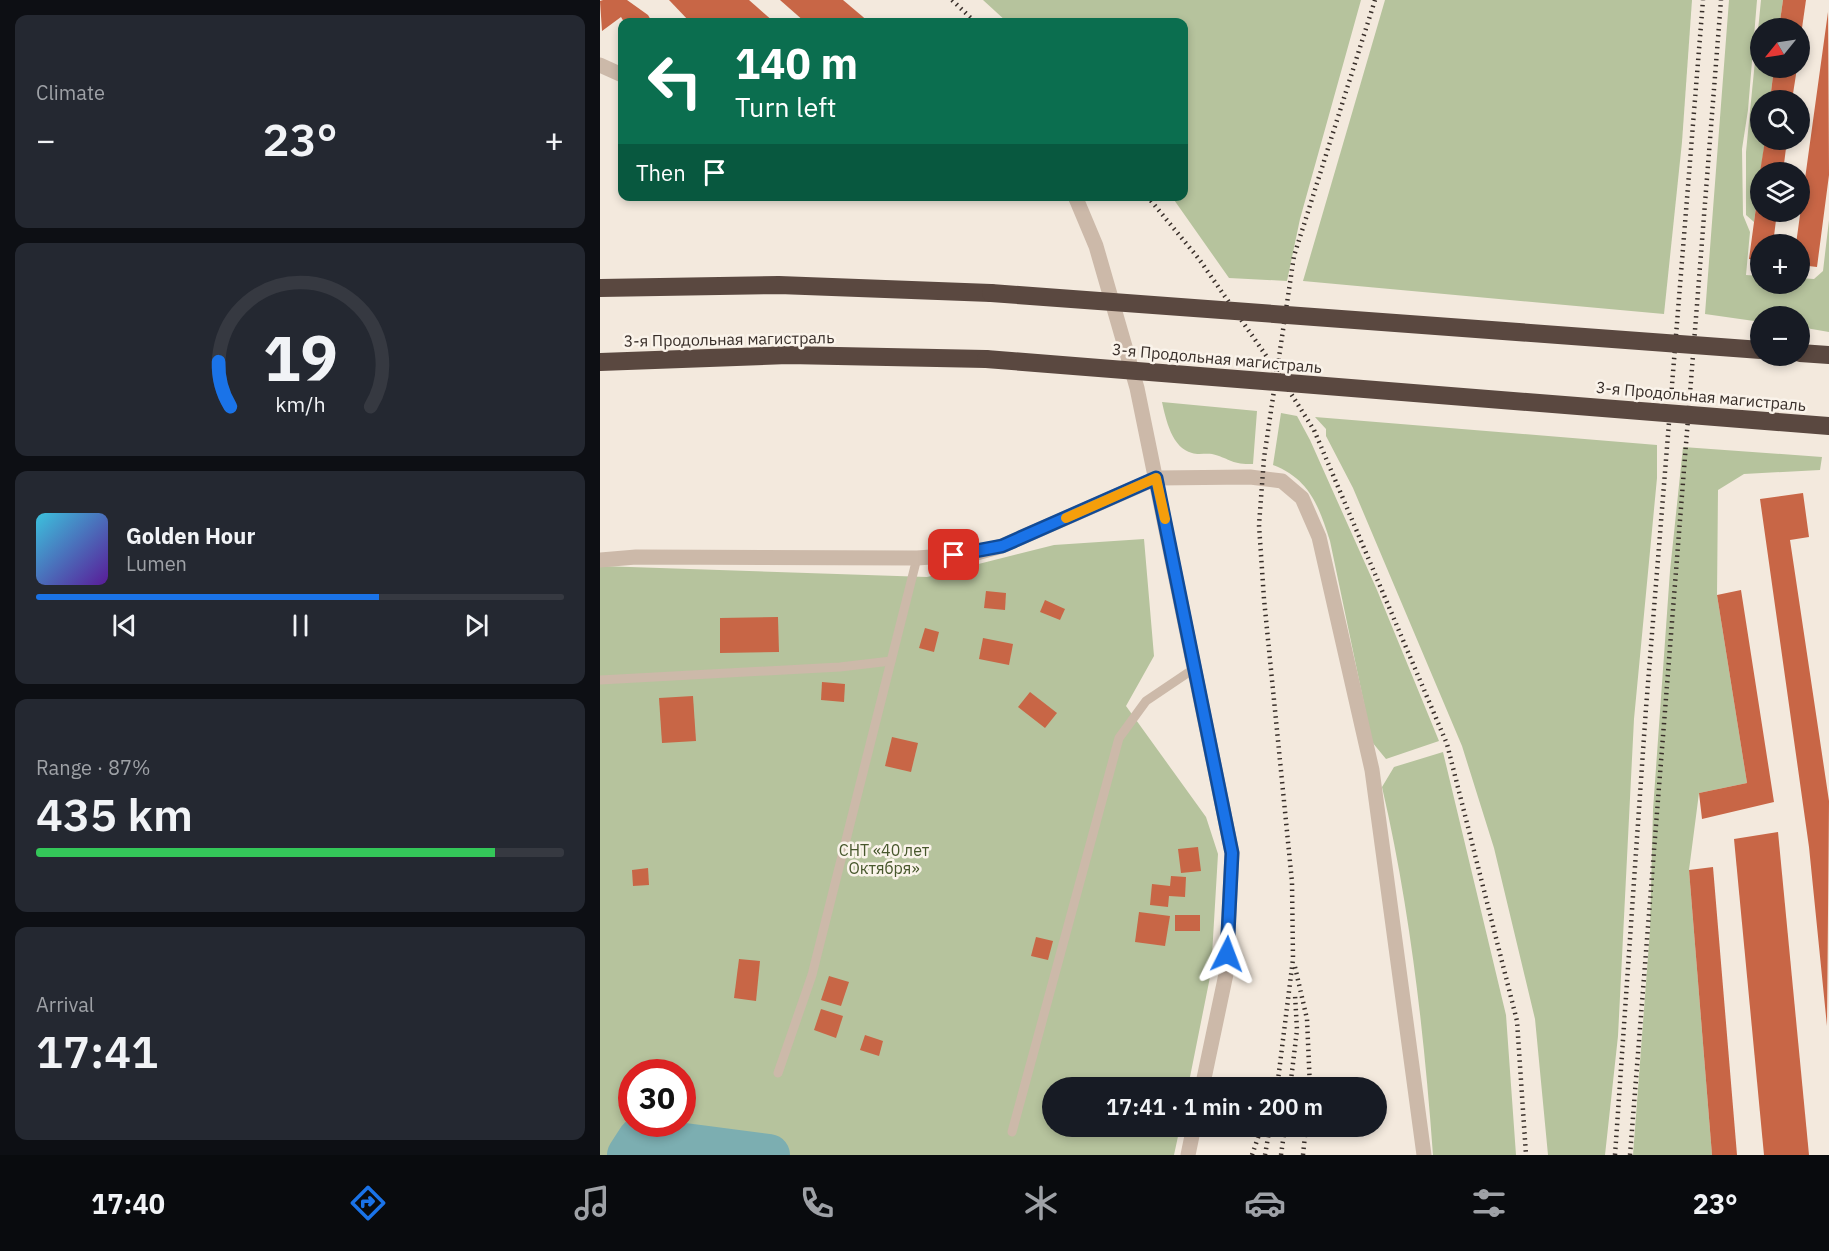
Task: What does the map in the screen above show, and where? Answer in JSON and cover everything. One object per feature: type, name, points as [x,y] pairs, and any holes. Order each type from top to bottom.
[{"type":"highway","points":[[600,288],[779,285],[991,293],[1750,349]]},
{"type":"highway","points":[[1810,354],[1829,355]]},
{"type":"highway","name":"3-я Продольная магистраль","points":[[600,362],[788,355],[986,359],[1829,426]]},
{"type":"street","points":[[600,65],[618,73]]},
{"type":"street","points":[[1077,201],[1096,246],[1134,377],[1232,853],[1226,974],[1204,1077]]},
{"type":"street","points":[[600,560],[636,557],[917,558],[973,554],[1002,546],[1156,478],[1250,477],[1282,481],[1302,498],[1319,537],[1372,770],[1424,1155]]},
{"type":"street","points":[[1188,1155],[1192,1137]]},
{"type":"lane","points":[[778,1073],[812,975],[917,558]]},
{"type":"lane","points":[[600,680],[840,667],[891,661]]},
{"type":"lane","points":[[1012,1132],[1119,738],[1146,701],[1195,668]]},
{"type":"green space","points":[[983,0],[1361,0],[1300,219],[1287,281],[1229,278],[1175,201],[1188,201],[1188,18],[1003,18]]},
{"type":"green space","points":[[1385,0],[1692,0],[1682,142],[1664,314],[1303,281]]},
{"type":"green space","points":[[1729,0],[1757,0],[1756,18],[1750,18],[1751,78],[1742,149],[1743,215],[1750,232],[1746,275],[1750,275],[1750,294],[1810,294],[1810,279],[1814,279],[1823,271],[1829,220],[1829,332],[1810,329],[1810,306],[1750,306],[1750,320],[1705,314]]},
{"type":"green space","points":[[1761,0],[1783,0],[1780,18],[1759,18]]},
{"type":"green space","points":[[1753,78],[1773,78],[1771,90],[1752,90]]},
{"type":"green space","points":[[1750,111],[1750,150],[1764,150],[1762,162],[1750,162],[1750,218],[1746,215],[1746,152]]},
{"type":"green space","points":[[1162,402],[1257,411],[1253,464],[1235,462],[1212,454],[1194,454],[1185,450],[1171,432]]},
{"type":"green space","points":[[1281,413],[1297,416],[1310,440],[1377,590],[1439,741],[1386,759],[1372,742],[1326,529],[1317,506],[1304,486],[1286,471],[1273,465]]},
{"type":"green space","points":[[1315,417],[1657,445],[1657,478],[1634,719],[1618,1036],[1605,1155],[1548,1155],[1535,1019],[1494,848],[1462,746],[1353,488],[1326,436],[1326,429]]},
{"type":"green space","points":[[1683,447],[1822,457],[1820,470],[1744,474],[1718,490],[1717,595],[1747,783],[1699,793],[1689,870],[1712,1155],[1633,1155],[1650,930],[1653,810],[1670,571]]},
{"type":"green space","name":"СНТ «40 лет Октября»","points":[[1144,539],[1154,656],[1126,706],[1206,817],[1218,854],[1211,972],[1190,1077],[1042,1077],[1042,1137],[1178,1137],[1174,1155],[600,1155],[600,566],[927,577],[1054,545]]},
{"type":"green space","points":[[1443,752],[1506,1015],[1516,1155],[1433,1155],[1415,970],[1401,878],[1382,787],[1394,767]]},
{"type":"building","points":[[627,0],[650,18],[621,17],[602,31],[600,1]]},
{"type":"building","points":[[669,0],[749,0],[769,18],[686,18]]},
{"type":"building","points":[[780,0],[843,0],[864,18],[800,18]]},
{"type":"building","points":[[1783,0],[1806,0],[1803,18],[1780,18]]},
{"type":"building","points":[[1828,12],[1829,175],[1817,267],[1810,266],[1810,234],[1797,234],[1799,222],[1810,222],[1810,162],[1807,162]]},
{"type":"building","points":[[1773,78],[1795,78],[1794,90],[1771,90]]},
{"type":"building","points":[[1763,150],[1786,150],[1784,162],[1762,162]]},
{"type":"building","points":[[1754,222],[1776,222],[1774,234],[1752,234]]},
{"type":"building","points":[[1803,493],[1809,537],[1790,540],[1829,801],[1827,1026],[1809,847],[1760,499]]},
{"type":"building","points":[[1741,590],[1774,802],[1702,819],[1699,793],[1747,783],[1717,595]]},
{"type":"building","points":[[986,591],[1006,593],[1005,610],[984,608]]},
{"type":"building","points":[[1045,600],[1065,609],[1060,620],[1040,612]]},
{"type":"building","points":[[778,617],[779,652],[720,653],[720,618]]},
{"type":"building","points":[[925,628],[939,632],[934,652],[919,648]]},
{"type":"building","points":[[983,638],[1013,644],[1009,665],[979,659]]},
{"type":"building","points":[[822,682],[845,684],[844,702],[821,700]]},
{"type":"building","points":[[1030,692],[1057,713],[1045,728],[1018,707]]},
{"type":"building","points":[[693,696],[696,741],[662,743],[659,698]]},
{"type":"building","points":[[892,737],[918,743],[911,772],[885,766]]},
{"type":"building","points":[[1778,832],[1809,1155],[1764,1155],[1734,839]]},
{"type":"building","points":[[1198,847],[1201,871],[1181,873],[1178,849]]},
{"type":"building","points":[[1713,867],[1737,1155],[1712,1155],[1689,870]]},
{"type":"building","points":[[648,868],[649,885],[633,886],[632,870]]},
{"type":"building","points":[[1171,876],[1186,877],[1185,897],[1169,896],[1168,907],[1150,905],[1152,884],[1170,886]]},
{"type":"building","points":[[1139,912],[1170,916],[1165,946],[1135,942]]},
{"type":"building","points":[[1175,915],[1200,915],[1200,931],[1175,931]]},
{"type":"building","points":[[1036,937],[1053,941],[1048,960],[1031,956]]},
{"type":"building","points":[[739,959],[760,961],[756,1001],[734,998]]},
{"type":"building","points":[[829,976],[849,982],[841,1006],[821,1000]]},
{"type":"building","points":[[821,1009],[843,1016],[836,1038],[814,1030]]},
{"type":"building","points":[[865,1035],[883,1041],[879,1056],[860,1050]]},
{"type":"waterway","points":[[628,1155],[639,1138],[769,1155]]},
{"type":"railway","points":[[952,0],[971,18]]},
{"type":"railway","points":[[1278,1077],[1293,959],[1292,882],[1264,599],[1259,525],[1264,458],[1294,256],[1375,0]]},
{"type":"railway","points":[[1615,1155],[1646,708],[1703,0]]},
{"type":"railway","points":[[1630,1155],[1721,0]]},
{"type":"railway","points":[[1151,201],[1199,259],[1276,370],[1314,430],[1447,744],[1517,1021],[1526,1155]]},
{"type":"railway","points":[[1295,967],[1307,1019],[1310,1077]]},
{"type":"railway","points":[[1291,1077],[1297,1030],[1295,995]]},
{"type":"railway","points":[[1252,1155],[1258,1137]]},
{"type":"railway","points":[[1265,1155],[1268,1137]]},
{"type":"railway","points":[[1281,1155],[1283,1137]]},
{"type":"railway","points":[[1303,1155],[1305,1137]]},
{"type":"slow traffic","points":[[1066,518],[1156,478],[1165,519]]},
{"type":"route","points":[[954,555],[973,554],[1002,546],[1156,478],[1232,853],[1227,954]]}]
